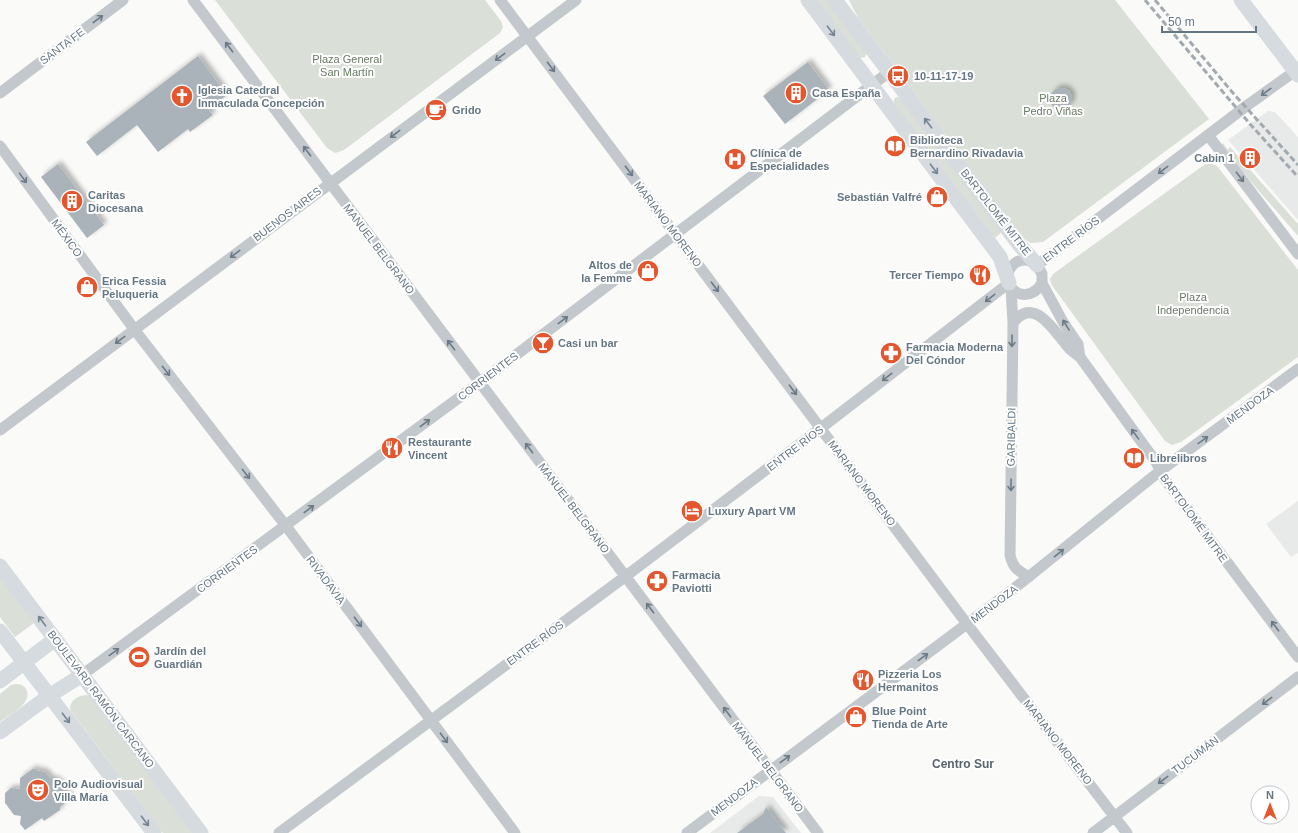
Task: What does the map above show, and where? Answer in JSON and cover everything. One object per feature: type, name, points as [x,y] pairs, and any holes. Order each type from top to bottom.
[{"type":"main road","name":"BARTOLOMÉ MITRE","points":[[808,0],[1000,257],[1010,286]]},
{"type":"main road","name":"BARTOLOMÉ MITRE","points":[[835,0],[1018,243],[1037,265]]},
{"type":"main road","points":[[1241,0],[1297,72]]},
{"type":"main road","name":"BOULEVARD RAMÓN CARCANO","points":[[0,566],[201,833]]},
{"type":"main road","points":[[0,631],[48,696],[154,833]]},
{"type":"main road","points":[[0,681],[55,639]]},
{"type":"main road","points":[[0,732],[48,696],[82,675]]},
{"type":"street","name":"SANTA FE","points":[[0,93],[123,0]]},
{"type":"street","name":"MANUEL BELGRANO","points":[[193,0],[818,833]]},
{"type":"street","name":"MARIANO MORENO","points":[[500,0],[822,428],[967,624],[1127,833]]},
{"type":"street","name":"BUENOS AIRES","points":[[0,430],[330,182],[576,0]]},
{"type":"street","points":[[839,0],[846,15]]},
{"type":"street","name":"CORRIENTES","points":[[82,675],[479,383],[889,72]]},
{"type":"street","name":"ENTRE RÍOS","points":[[278,833],[626,576],[1010,286],[1008,274],[1010,268],[1015,263],[1029,260],[1037,265],[1208,135],[1297,72]]},
{"type":"street","points":[[1208,135],[1298,254]]},
{"type":"street","name":"MÉXICO","points":[[0,146],[134,329]]},
{"type":"street","name":"BARTOLOMÉ MITRE","points":[[1037,265],[1042,274],[1042,283],[1063,322],[1078,344],[1080,357]]},
{"type":"street","points":[[1010,286],[1020,294],[1026,295],[1036,291],[1042,283]]},
{"type":"street","name":"GARIBALDI","points":[[1010,286],[1013,323],[1010,555],[1012,563],[1017,570],[1029,577]]},
{"type":"street","name":"BARTOLOMÉ MITRE","points":[[1013,323],[1017,317],[1023,313],[1033,313],[1039,315],[1053,328],[1070,349],[1080,357],[1156,462],[1164,478],[1298,657]]},
{"type":"street","name":"RIVADAVIA","points":[[134,329],[286,526],[515,833]]},
{"type":"street","name":"MENDOZA","points":[[687,833],[1029,577],[1160,471],[1298,369]]},
{"type":"street","name":"TUCUMÁN","points":[[1093,833],[1298,678]]},
{"type":"shaded area","points":[[1268,111],[1275,112],[1298,137],[1298,220],[1228,140]]},
{"type":"shaded area","points":[[1298,501],[1298,553],[1291,557],[1266,524]]},
{"type":"shaded area","points":[[759,796],[773,797],[801,833],[710,833]]},
{"type":"green space","name":"Plaza General San Martín","points":[[215,0],[485,0],[501,21],[503,27],[500,33],[344,150],[335,153],[327,148]]},
{"type":"green space","points":[[816,0],[828,0],[867,52],[865,57],[860,58]]},
{"type":"green space","name":"Plaza Pedro Viñas","points":[[849,0],[1115,0],[1209,119],[1043,242],[1031,243],[1024,239],[858,18]]},
{"type":"green space","points":[[896,97],[901,98],[1002,232],[995,238],[894,103],[894,99]]},
{"type":"green space","points":[[1223,143],[1228,150],[1230,147],[1298,224],[1298,236],[1220,146]]},
{"type":"green space","name":"Plaza Independencia","points":[[1211,163],[1217,166],[1298,270],[1298,357],[1181,442],[1172,445],[1165,441],[1051,284],[1050,279],[1053,274],[1204,165]]},
{"type":"green space","points":[[0,578],[34,623],[15,637],[0,617]]},
{"type":"green space","points":[[11,685],[22,685],[26,689],[28,694],[27,699],[24,704],[0,722],[0,694]]},
{"type":"green space","points":[[86,695],[89,696],[192,833],[163,833],[70,710],[71,704],[75,699]]},
{"type":"building","points":[[198,56],[227,95],[208,109],[213,115],[190,132],[188,129],[158,152],[137,125],[97,156],[86,142]]},
{"type":"building","name":"Casa España","points":[[808,62],[829,90],[785,124],[763,96]]},
{"type":"building","points":[[1061,88],[1069,91],[1072,99],[1069,107],[1061,110],[1053,107],[1050,99],[1053,91]]},
{"type":"building","name":"Caritas Diocesana","points":[[58,164],[104,225],[87,238],[41,177]]},
{"type":"building","points":[[34,768],[35,770],[45,772],[51,779],[57,780],[70,797],[64,801],[64,804],[60,807],[60,810],[44,821],[42,818],[25,830],[20,824],[21,816],[14,815],[5,803],[5,793],[11,788],[20,789],[20,778]]},
{"type":"building","points":[[766,807],[786,833],[737,833],[763,814]]},
{"type":"railway","points":[[1145,0],[1250,124],[1298,177]]},
{"type":"railway","points":[[1155,0],[1233,93],[1298,165]]},
{"type":"place","name":"10-11-17-19","points":[[898,76]]},
{"type":"place","name":"Casa España","points":[[796,93]]},
{"type":"place","name":"Iglesia Catedral Inmaculada Concepción","points":[[182,96]]},
{"type":"place","name":"Grido","points":[[436,110]]},
{"type":"place","name":"Biblioteca Bernardino Rivadavia","points":[[895,146]]},
{"type":"place","name":"Cabin 1","points":[[1250,158]]},
{"type":"place","name":"Clínica de Especialidades","points":[[735,159]]},
{"type":"place","name":"Sebastián Valfré","points":[[937,197]]},
{"type":"place","name":"Caritas Diocesana","points":[[72,201]]},
{"type":"place","name":"Altos de la Femme","points":[[648,271]]},
{"type":"place","name":"Tercer Tiempo","points":[[980,275]]},
{"type":"place","name":"Erica Fessia Peluqueria","points":[[87,287]]},
{"type":"place","name":"Casi un bar","points":[[543,343]]},
{"type":"place","name":"Farmacia Moderna Del Cóndor","points":[[891,353]]},
{"type":"place","name":"Restaurante Vincent","points":[[392,448]]},
{"type":"place","name":"Librelibros","points":[[1134,458]]},
{"type":"place","name":"Luxury Apart VM","points":[[692,511]]},
{"type":"place","name":"Farmacia Paviotti","points":[[657,581]]},
{"type":"place","name":"Jardín del Guardián","points":[[139,657]]},
{"type":"place","name":"Pizzeria Los Hermanitos","points":[[863,680]]},
{"type":"place","name":"Blue Point Tienda de Arte","points":[[856,717]]},
{"type":"place","name":"Polo Audiovisual Villa María","points":[[38,790]]},
{"type":"district","name":"Centro Sur","points":[[963,764]]}]
